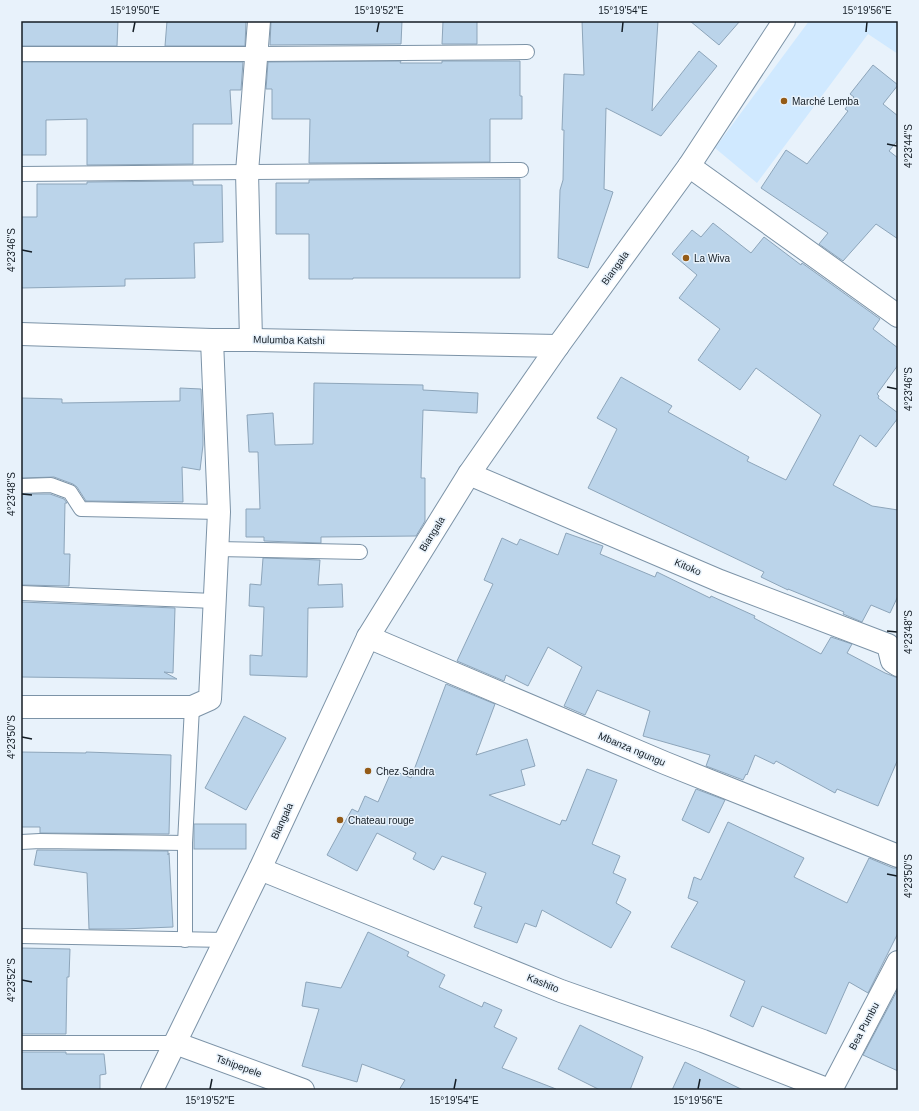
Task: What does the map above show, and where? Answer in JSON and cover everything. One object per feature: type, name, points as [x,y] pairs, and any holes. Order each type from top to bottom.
[{"type":"street","points":[[251,340],[247,172],[260,21]]},
{"type":"street","name":"Biangala","points":[[152,1090],[260,869],[368,638],[469,474],[558,346],[689,166],[784,21]]},
{"type":"street","points":[[689,166],[898,316]]},
{"type":"street","name":"Mulumba Katshi","points":[[21,334],[212,340],[558,346]]},
{"type":"street","points":[[21,707],[192,707],[210,699],[219,512],[212,340]]},
{"type":"street","name":"Kitoko","points":[[469,474],[720,581],[888,645],[892,661],[898,664]]},
{"type":"street","name":"Mbanza ngungu","points":[[368,638],[665,763],[898,856]]},
{"type":"street","name":"Kashito","points":[[260,869],[561,991],[703,1041],[830,1090]]},
{"type":"street","name":"Bea Pumbu","points":[[830,1090],[898,962]]},
{"type":"street","name":"Tshipepele","points":[[175,1043],[303,1090]]},
{"type":"lane","points":[[21,54],[527,52]]},
{"type":"lane","points":[[21,174],[521,170]]},
{"type":"lane","points":[[21,486],[51,485],[70,492],[81,509],[219,512]]},
{"type":"lane","points":[[217,549],[360,552]]},
{"type":"lane","points":[[21,593],[214,601]]},
{"type":"lane","points":[[185,940],[185,843],[192,707]]},
{"type":"lane","points":[[21,842],[185,843]]},
{"type":"lane","points":[[21,936],[225,940]]},
{"type":"lane","points":[[21,1043],[175,1043]]},
{"type":"shaded area","name":"Marché Lemba","points":[[809,21],[898,21],[898,54],[868,34],[757,183],[715,148]]},
{"type":"building","points":[[21,21],[118,21],[117,46],[21,46]]},
{"type":"building","points":[[167,21],[246,21],[245,46],[165,46]]},
{"type":"building","points":[[271,21],[402,21],[401,44],[270,45]]},
{"type":"building","points":[[443,21],[477,21],[477,44],[442,44]]},
{"type":"building","points":[[582,21],[658,21],[652,111],[699,51],[717,66],[661,136],[606,108],[604,189],[613,192],[588,268],[558,258],[560,190],[563,180],[564,130],[562,130],[564,74],[584,75]]},
{"type":"building","points":[[690,21],[740,21],[719,45]]},
{"type":"building","points":[[401,61],[400,63],[442,63],[442,61],[520,61],[520,96],[522,96],[522,119],[490,119],[490,162],[309,163],[310,119],[272,119],[272,89],[266,89],[268,62]]},
{"type":"building","points":[[21,62],[243,62],[241,90],[230,90],[232,124],[193,124],[193,164],[87,165],[87,119],[46,120],[46,155],[21,155]]},
{"type":"building","points":[[873,65],[898,85],[883,104],[898,116],[898,140],[889,151],[898,158],[898,239],[876,224],[843,261],[819,244],[828,233],[761,188],[786,150],[807,164],[848,111],[845,109],[854,97],[850,94]]},
{"type":"building","points":[[520,179],[520,278],[309,279],[309,234],[276,234],[276,183],[309,183],[309,180]]},
{"type":"building","points":[[193,181],[193,185],[222,185],[223,242],[194,243],[195,278],[125,279],[125,286],[21,288],[21,217],[37,217],[37,184]]},
{"type":"building","points":[[713,223],[751,253],[764,237],[801,265],[802,263],[880,319],[873,329],[898,348],[898,365],[877,394],[879,396],[878,398],[898,413],[898,418],[876,447],[860,435],[833,485],[872,506],[898,510],[898,596],[890,613],[871,605],[862,622],[843,614],[844,612],[788,590],[761,577],[764,572],[588,488],[617,429],[597,418],[621,377],[672,406],[668,412],[749,457],[747,461],[786,480],[821,415],[756,368],[740,390],[698,360],[720,329],[679,298],[697,275],[672,254],[692,230],[701,237]]},
{"type":"building","points":[[314,383],[423,385],[423,390],[478,393],[477,413],[423,410],[421,478],[425,478],[425,521],[416,536],[321,537],[321,543],[264,541],[264,537],[246,537],[246,509],[260,509],[258,452],[249,452],[247,415],[273,413],[275,445],[313,444]]},
{"type":"building","points":[[180,388],[201,389],[203,435],[200,470],[182,467],[183,502],[86,501],[77,487],[73,484],[54,477],[21,478],[21,398],[62,399],[62,403],[180,401]]},
{"type":"building","points":[[21,494],[50,494],[64,499],[67,503],[65,503],[64,554],[70,554],[69,586],[21,585]]},
{"type":"building","points":[[566,533],[603,546],[600,554],[655,577],[657,572],[710,598],[711,596],[755,616],[754,618],[821,654],[831,637],[852,644],[847,653],[885,673],[898,678],[898,759],[878,806],[837,789],[835,793],[776,761],[774,764],[755,755],[747,775],[746,774],[743,780],[706,766],[710,755],[643,736],[650,711],[597,690],[585,715],[564,706],[582,667],[548,647],[528,686],[506,675],[504,681],[457,661],[493,584],[484,580],[502,538],[517,545],[520,539],[558,555]]},
{"type":"building","points":[[263,558],[320,560],[318,585],[342,584],[343,607],[308,608],[307,677],[250,675],[250,655],[262,656],[264,607],[249,606],[250,584],[261,585]]},
{"type":"building","points":[[21,602],[175,608],[173,673],[164,672],[177,679],[21,677]]},
{"type":"building","points":[[446,684],[495,704],[476,755],[527,739],[535,766],[521,770],[525,785],[489,795],[560,825],[562,820],[566,821],[587,769],[617,780],[592,844],[620,856],[613,873],[626,879],[616,903],[631,912],[611,948],[542,910],[536,927],[525,923],[517,943],[474,927],[482,907],[474,904],[486,873],[442,856],[434,870],[413,859],[416,853],[377,833],[357,871],[327,855],[352,809],[358,812],[365,796],[378,802],[392,770],[411,778]]},
{"type":"building","points":[[244,716],[286,738],[246,810],[205,788]]},
{"type":"building","points":[[21,752],[86,752],[171,755],[169,834],[40,833],[40,827],[21,827]]},
{"type":"building","points":[[696,789],[725,800],[709,833],[682,820]]},
{"type":"building","points":[[728,822],[804,858],[794,877],[847,903],[869,858],[893,868],[898,868],[898,933],[868,993],[849,982],[826,1034],[762,1006],[753,1027],[730,1016],[745,981],[671,947],[698,902],[688,898],[694,877],[701,880]]},
{"type":"building","points":[[194,824],[246,824],[246,849],[194,849]]},
{"type":"building","points":[[37,850],[168,851],[173,927],[89,929],[87,873],[34,865]]},
{"type":"building","points":[[368,932],[409,952],[407,956],[445,975],[439,987],[482,1007],[484,1002],[502,1010],[494,1027],[517,1038],[502,1068],[556,1090],[399,1090],[405,1080],[362,1064],[357,1082],[302,1066],[319,1009],[302,1006],[306,982],[341,988]]},
{"type":"building","points":[[21,948],[70,949],[69,977],[67,977],[66,1034],[21,1034]]},
{"type":"building","points":[[898,989],[898,1071],[863,1055]]},
{"type":"building","points":[[580,1025],[643,1057],[630,1090],[600,1090],[558,1069]]},
{"type":"building","points":[[21,1052],[104,1054],[106,1074],[100,1075],[100,1090],[21,1090]]},
{"type":"building","points":[[685,1062],[743,1090],[672,1090]]},
{"type":"place","name":"Marché Lemba","points":[[784,101]]},
{"type":"place","name":"La Wiva","points":[[686,258]]},
{"type":"place","name":"Chez Sandra","points":[[368,771]]},
{"type":"place","name":"Chateau rouge","points":[[340,820]]}]
